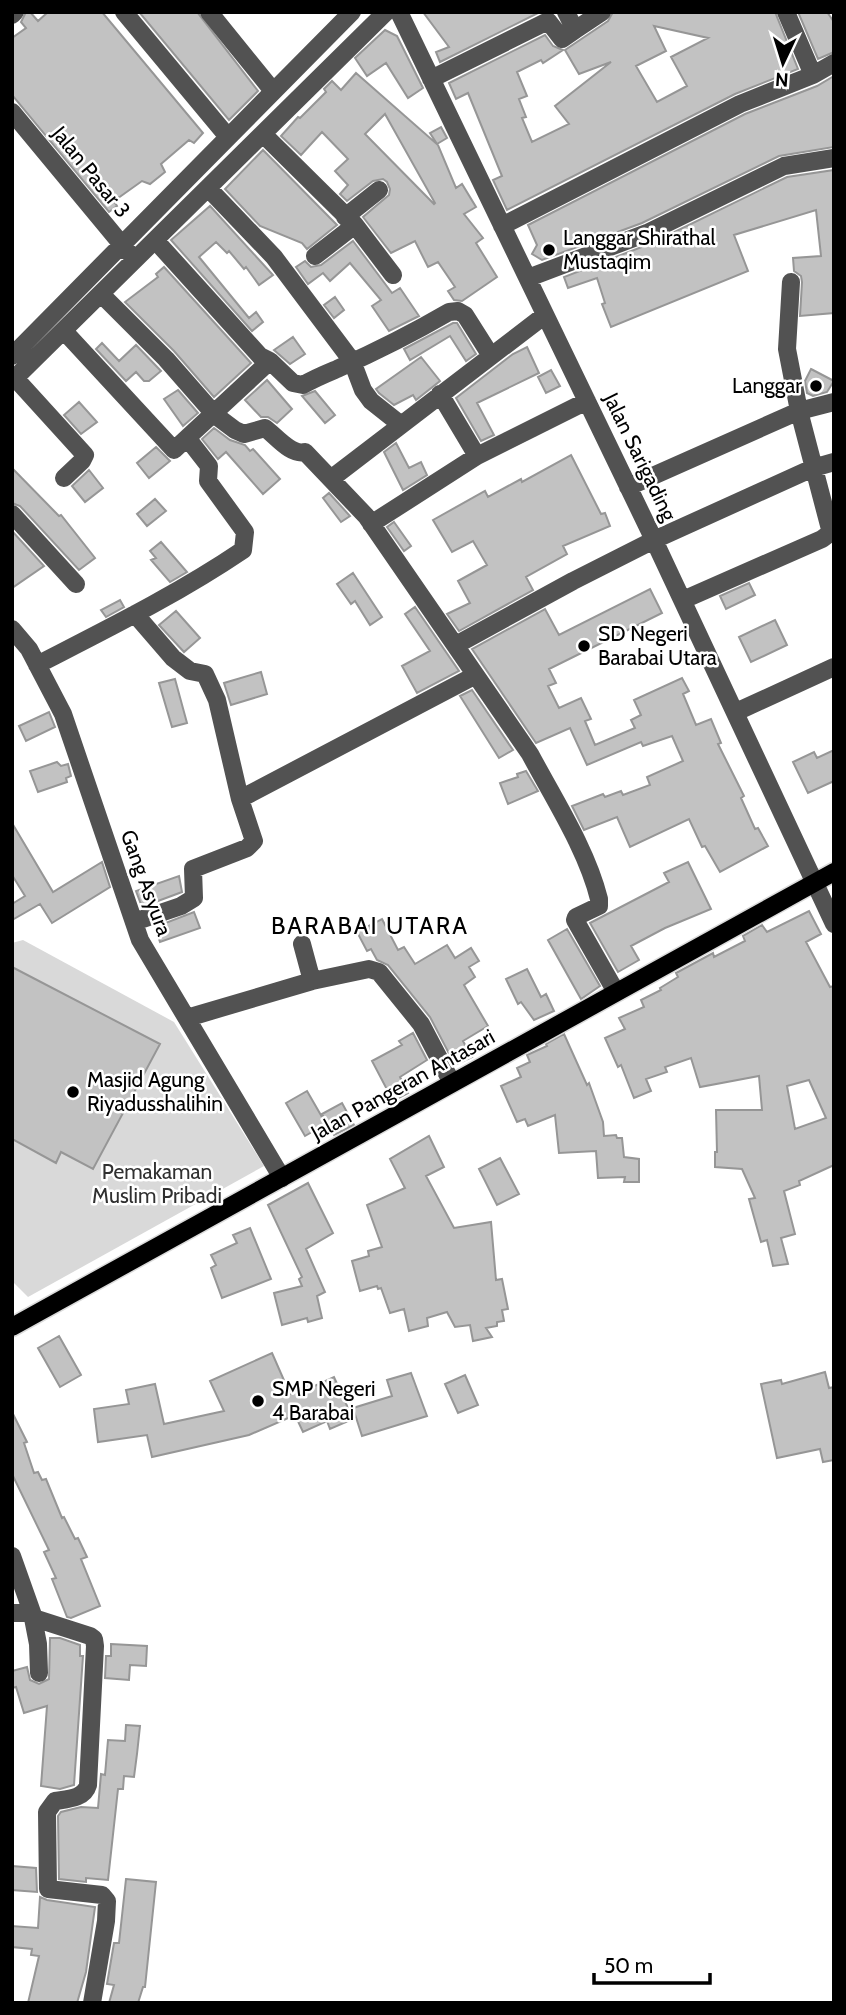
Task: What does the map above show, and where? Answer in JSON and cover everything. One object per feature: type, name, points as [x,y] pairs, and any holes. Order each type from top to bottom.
[{"type":"main road","name":"Jalan Pangeran Antasari","points":[[15,1321],[282,1178],[834,872]]},
{"type":"street","points":[[124,12],[228,137]]},
{"type":"street","points":[[209,12],[273,91]]},
{"type":"street","points":[[12,356],[352,12]]},
{"type":"street","points":[[64,478],[85,455],[14,380],[386,12]]},
{"type":"street","name":"Jalan Sarigading","points":[[399,12],[683,600],[834,924]]},
{"type":"street","points":[[566,12],[575,30]]},
{"type":"street","points":[[431,79],[548,21],[562,38],[602,12]]},
{"type":"street","points":[[786,12],[813,75]]},
{"type":"street","points":[[502,226],[740,104],[813,75],[834,63]]},
{"type":"street","name":"Jalan Pasar 3","points":[[12,112],[135,260]]},
{"type":"street","points":[[263,134],[350,221],[393,275]]},
{"type":"street","points":[[528,278],[647,233],[784,166],[834,158]]},
{"type":"street","points":[[208,188],[274,257],[352,360],[363,390],[371,401],[400,424]]},
{"type":"street","points":[[315,256],[379,190]]},
{"type":"street","points":[[155,240],[260,356],[270,361],[299,386],[391,344],[449,312],[458,311],[465,315],[491,356]]},
{"type":"street","points":[[683,600],[832,532],[799,411],[788,349],[791,282]]},
{"type":"street","points":[[101,294],[166,359],[214,413],[244,434],[265,428],[292,451],[299,454],[305,452],[332,478],[371,524],[530,754],[584,858],[599,902],[594,909],[575,920],[615,992]]},
{"type":"street","points":[[332,478],[545,315]]},
{"type":"street","points":[[64,331],[174,450],[270,361]]},
{"type":"street","points":[[440,394],[477,456]]},
{"type":"street","points":[[371,524],[477,456],[587,401]]},
{"type":"street","points":[[628,487],[799,411],[834,402]]},
{"type":"street","points":[[37,665],[135,614],[243,550],[245,532],[208,481],[209,466],[188,439]]},
{"type":"street","points":[[456,645],[654,540],[813,468],[834,462]]},
{"type":"street","points":[[12,514],[76,584]]},
{"type":"street","points":[[134,922],[181,906],[194,898],[193,869],[247,848],[254,841],[240,799],[217,700],[205,674],[190,671],[173,658],[135,614]]},
{"type":"street","name":"Gang Asyura","points":[[15,637],[37,665],[63,714],[140,940],[282,1178]]},
{"type":"street","points":[[736,712],[834,667]]},
{"type":"street","points":[[240,799],[474,676]]},
{"type":"street","points":[[302,944],[312,981]]},
{"type":"street","points":[[187,1018],[312,981],[369,969],[379,972],[421,1024],[452,1083]]},
{"type":"street","points":[[12,1556],[32,1613],[38,1644],[39,1673]]},
{"type":"street","points":[[12,1613],[32,1613],[38,1620],[90,1636],[96,1646],[86,1792],[80,1796],[54,1801],[47,1812],[48,1889],[98,1894],[107,1901],[92,2003]]},
{"type":"green space","name":"Pemakaman Muslim Pribadi","points":[[23,940],[174,1022],[264,1166],[28,1297],[12,1281],[12,943]]},
{"type":"building","points":[[26,12],[30,12],[38,21],[48,12],[102,12],[203,133],[194,143],[189,140],[161,164],[165,172],[150,184],[142,181],[114,201],[117,206],[109,212],[12,95],[12,38],[26,28],[21,22]]},
{"type":"building","points":[[139,12],[197,12],[258,91],[229,120]]},
{"type":"building","points":[[423,12],[540,12],[440,62],[436,52],[449,47]]},
{"type":"building","points":[[613,12],[775,12],[798,69],[735,94],[507,210],[493,180],[502,176],[468,93],[456,99],[449,83],[545,35],[553,46],[563,50],[543,63],[541,60],[517,72],[527,96],[519,99],[526,117],[522,118],[532,142],[569,124],[555,106],[611,62],[579,74],[565,50],[608,21]],"holes":[[[654,26],[708,38],[671,57],[687,86],[657,102],[636,66],[666,51]]]},
{"type":"building","points":[[798,12],[827,12],[834,22],[834,52],[818,59]]},
{"type":"building","points":[[385,30],[397,36],[423,88],[408,98],[386,63],[367,76],[355,58]]},
{"type":"building","points":[[356,73],[438,145],[456,188],[462,184],[476,207],[464,214],[483,238],[476,243],[497,277],[462,301],[454,300],[448,291],[455,287],[438,262],[428,267],[415,241],[391,253],[363,217],[389,195],[387,182],[383,179],[373,181],[347,201],[340,194],[348,185],[335,171],[348,159],[322,132],[301,155],[281,136],[326,92],[324,89],[332,81],[341,90]],"holes":[[[385,114],[435,203],[365,134]]]},
{"type":"building","points":[[834,76],[834,147],[779,156],[642,223],[542,260],[532,254],[537,245],[528,225],[745,114],[817,86]]},
{"type":"building","points":[[441,127],[447,138],[437,144],[430,133]]},
{"type":"building","points":[[263,150],[337,225],[307,249],[302,243],[260,226],[225,189]]},
{"type":"building","points":[[834,170],[834,313],[800,316],[802,282],[801,276],[794,271],[793,258],[821,256],[816,210],[734,235],[748,271],[611,327],[602,304],[605,303],[597,278],[568,288],[564,277],[652,243],[787,177]]},
{"type":"building","points":[[210,206],[273,275],[259,285],[246,267],[244,269],[229,251],[227,253],[216,242],[199,257],[249,318],[256,312],[263,322],[252,331],[171,240]]},
{"type":"building","points":[[353,241],[392,293],[400,288],[419,316],[389,331],[372,306],[381,300],[350,263],[330,281],[323,273],[308,284],[296,267],[305,261],[311,267],[321,265]]},
{"type":"building","points":[[164,267],[251,363],[214,397],[174,351],[125,302],[158,277],[156,274]]},
{"type":"building","points":[[335,297],[344,310],[334,318],[324,305]]},
{"type":"building","points":[[457,323],[476,354],[466,361],[450,336],[410,360],[404,349]]},
{"type":"building","points":[[293,337],[305,354],[290,364],[274,350]]},
{"type":"building","points":[[102,343],[119,361],[136,345],[161,371],[149,381],[144,381],[136,372],[126,381],[96,349]]},
{"type":"building","points":[[527,347],[539,373],[477,403],[494,435],[481,441],[456,398],[513,354]]},
{"type":"building","points":[[421,357],[440,381],[416,400],[413,395],[394,405],[379,393],[376,389]]},
{"type":"building","name":"Langgar","points":[[811,369],[834,381],[827,392],[813,396],[807,393],[805,381]]},
{"type":"building","points":[[551,370],[560,386],[546,393],[538,377]]},
{"type":"building","points":[[267,380],[292,409],[277,423],[268,417],[261,417],[245,400]]},
{"type":"building","points":[[178,390],[198,413],[183,426],[164,399]]},
{"type":"building","points":[[315,391],[335,415],[325,423],[302,396]]},
{"type":"building","points":[[79,402],[97,422],[81,434],[64,415]]},
{"type":"building","points":[[214,428],[230,440],[245,445],[250,451],[253,449],[280,479],[263,494],[226,452],[218,459],[202,439]]},
{"type":"building","points":[[396,443],[409,468],[421,462],[427,475],[403,490],[384,452]]},
{"type":"building","points":[[156,447],[170,461],[149,478],[137,463]]},
{"type":"building","points":[[571,455],[601,514],[605,513],[610,526],[563,546],[567,554],[526,577],[533,590],[459,631],[447,614],[470,603],[458,581],[487,565],[473,541],[452,552],[433,520],[485,491],[488,497]]},
{"type":"building","points":[[12,468],[59,516],[61,515],[95,558],[79,570],[20,506],[12,503]]},
{"type":"building","points":[[89,470],[103,488],[85,502],[72,486]]},
{"type":"building","points":[[329,493],[350,516],[341,522],[323,498]]},
{"type":"building","points":[[155,499],[166,511],[147,526],[137,514]]},
{"type":"building","points":[[394,522],[411,546],[404,551],[387,527]]},
{"type":"building","points":[[12,531],[44,566],[12,588]]},
{"type":"building","points":[[161,542],[187,572],[170,582],[151,560],[156,558],[150,551]]},
{"type":"building","points":[[353,573],[382,617],[370,625],[355,601],[351,604],[337,584]]},
{"type":"building","points":[[749,583],[755,595],[726,609],[720,596]]},
{"type":"building","points":[[650,589],[662,613],[549,669],[556,683],[548,686],[559,708],[581,698],[591,719],[585,721],[595,745],[635,728],[631,720],[641,715],[634,700],[682,678],[689,691],[683,694],[696,725],[711,719],[721,743],[718,744],[744,796],[741,798],[755,829],[758,828],[768,846],[720,872],[705,846],[702,847],[689,819],[630,847],[617,817],[584,830],[572,806],[603,794],[605,797],[621,791],[623,795],[650,785],[647,777],[683,761],[672,736],[643,746],[641,742],[587,765],[570,728],[536,743],[472,649],[545,609],[559,635]]},
{"type":"building","points":[[120,600],[124,607],[106,617],[101,610]]},
{"type":"building","points":[[415,607],[459,671],[417,693],[402,666],[430,651],[405,614]]},
{"type":"building","points":[[176,611],[200,638],[184,652],[159,625]]},
{"type":"building","points":[[775,620],[787,645],[751,662],[739,637]]},
{"type":"building","points":[[261,672],[267,694],[231,705],[224,683]]},
{"type":"building","points":[[175,679],[187,723],[172,727],[159,683]]},
{"type":"building","points":[[472,690],[513,750],[499,758],[460,696]]},
{"type":"building","points":[[49,712],[55,727],[26,741],[19,726]]},
{"type":"building","points":[[834,750],[834,781],[808,793],[793,762],[814,752],[817,758]]},
{"type":"building","points":[[57,762],[61,766],[68,764],[71,776],[66,778],[67,782],[38,792],[30,771]]},
{"type":"building","points":[[526,771],[538,791],[508,804],[500,783]]},
{"type":"building","points":[[12,823],[53,892],[102,862],[110,887],[52,923],[40,904],[12,920],[12,904],[25,896],[12,875]]},
{"type":"building","points":[[688,862],[711,909],[631,946],[639,960],[618,972],[590,923],[669,882],[664,873]]},
{"type":"building","points":[[179,876],[182,892],[142,907],[136,891]]},
{"type":"building","points":[[809,911],[821,934],[806,942],[830,987],[834,986],[834,1165],[784,1191],[795,1234],[781,1238],[788,1264],[773,1266],[767,1240],[761,1242],[749,1199],[755,1198],[742,1169],[715,1167],[716,1110],[762,1110],[759,1076],[700,1087],[691,1058],[665,1067],[667,1072],[646,1079],[651,1091],[634,1098],[621,1065],[618,1067],[605,1038],[625,1029],[619,1018],[644,1007],[641,1000],[678,977],[676,973],[713,953],[714,957],[745,941],[743,936],[762,925],[767,932]],"holes":[[[809,1080],[826,1118],[795,1129],[787,1086]]]},
{"type":"building","points":[[194,912],[200,928],[160,942],[155,927]]},
{"type":"building","points":[[382,919],[398,950],[404,947],[415,964],[447,945],[455,958],[471,948],[479,961],[469,967],[475,977],[464,985],[488,1026],[463,1041],[472,1057],[455,1065],[430,1017],[388,965],[377,960],[371,949],[367,951],[357,932]]},
{"type":"building","points":[[567,929],[600,986],[581,999],[548,940]]},
{"type":"building","name":"Masjid Agung Riyadusshalihin","points":[[12,967],[160,1044],[93,1169],[61,1152],[56,1163],[12,1139]]},
{"type":"building","points":[[527,969],[541,997],[546,994],[554,1011],[534,1020],[521,1002],[518,1004],[506,979]]},
{"type":"building","points":[[413,1033],[427,1060],[400,1077],[408,1093],[393,1101],[372,1061],[402,1045],[399,1041]]},
{"type":"building","points":[[564,1034],[587,1085],[589,1083],[603,1122],[604,1136],[616,1135],[617,1138],[622,1138],[624,1157],[639,1159],[639,1182],[624,1182],[625,1177],[598,1178],[596,1151],[559,1153],[555,1115],[528,1126],[525,1119],[517,1122],[501,1086],[521,1077],[517,1068],[530,1062],[527,1055]]},
{"type":"building","points":[[307,1091],[326,1124],[305,1136],[286,1103]]},
{"type":"building","points":[[342,1103],[354,1125],[334,1135],[322,1114]]},
{"type":"building","points":[[429,1136],[444,1167],[426,1176],[454,1228],[491,1222],[496,1280],[502,1279],[508,1309],[502,1310],[504,1321],[497,1322],[497,1326],[486,1328],[492,1337],[473,1341],[470,1325],[455,1327],[447,1312],[427,1318],[428,1326],[409,1331],[404,1309],[390,1313],[381,1288],[378,1289],[377,1286],[360,1291],[352,1261],[369,1256],[368,1251],[382,1247],[367,1205],[405,1188],[390,1159]]},
{"type":"building","points":[[500,1158],[519,1194],[497,1205],[479,1169]]},
{"type":"building","points":[[308,1183],[333,1233],[306,1249],[325,1292],[317,1296],[322,1318],[308,1322],[307,1318],[282,1325],[274,1293],[302,1286],[299,1279],[302,1277],[268,1205]]},
{"type":"building","points":[[250,1228],[271,1279],[222,1298],[211,1268],[216,1265],[211,1255],[237,1243],[233,1235]]},
{"type":"building","points":[[59,1336],[81,1375],[60,1387],[38,1348]]},
{"type":"building","points":[[272,1353],[290,1394],[334,1377],[353,1419],[330,1429],[327,1421],[303,1432],[295,1415],[249,1435],[152,1457],[147,1435],[98,1442],[94,1409],[129,1404],[126,1390],[155,1384],[164,1424],[224,1411],[210,1381]]},
{"type":"building","points":[[825,1372],[829,1388],[834,1387],[834,1460],[823,1462],[820,1449],[777,1458],[761,1384],[781,1380],[782,1384]]},
{"type":"building","points":[[411,1373],[427,1416],[362,1436],[353,1408],[392,1396],[387,1380]]},
{"type":"building","points":[[465,1375],[478,1405],[458,1413],[445,1384]]},
{"type":"building","points":[[12,1412],[27,1442],[24,1443],[34,1473],[38,1472],[42,1480],[46,1479],[62,1518],[64,1517],[75,1539],[78,1538],[87,1557],[81,1559],[100,1606],[71,1618],[67,1617],[52,1579],[56,1578],[44,1552],[49,1550],[12,1474]]},
{"type":"building","points":[[50,1638],[60,1638],[80,1645],[80,1656],[83,1656],[74,1785],[60,1789],[41,1786],[47,1706],[24,1713],[16,1687],[12,1688],[12,1671],[27,1667],[30,1680],[39,1684],[49,1679]]},
{"type":"building","points":[[111,1644],[147,1646],[146,1666],[130,1665],[129,1680],[105,1678],[106,1656],[111,1656]]},
{"type":"building","points":[[126,1725],[140,1726],[137,1754],[134,1777],[124,1776],[123,1789],[118,1789],[108,1880],[86,1878],[86,1882],[59,1879],[58,1816],[61,1812],[81,1807],[98,1808],[101,1774],[105,1775],[108,1740],[125,1741]]},
{"type":"building","points":[[12,1866],[36,1868],[37,1892],[12,1890]]},
{"type":"building","points":[[126,1879],[156,1882],[145,1987],[138,2003],[109,2003],[114,1985],[107,1984],[114,1943],[119,1943]]},
{"type":"building","points":[[40,1897],[95,1907],[86,1972],[77,2003],[28,2003],[39,1956],[31,1955],[32,1949],[12,1947],[12,1926],[38,1928]]},
{"type":"place","name":"Langgar Shirathal Mustaqim","points":[[549,250]]},
{"type":"place","name":"Langgar","points":[[816,386]]},
{"type":"place","name":"SD Negeri Barabai Utara","points":[[584,646]]},
{"type":"place","name":"Masjid Agung Riyadusshalihin","points":[[73,1092]]},
{"type":"place","name":"SMP Negeri 4 Barabai","points":[[258,1401]]},
{"type":"district","name":"BARABAI UTARA","points":[[370,926]]}]
